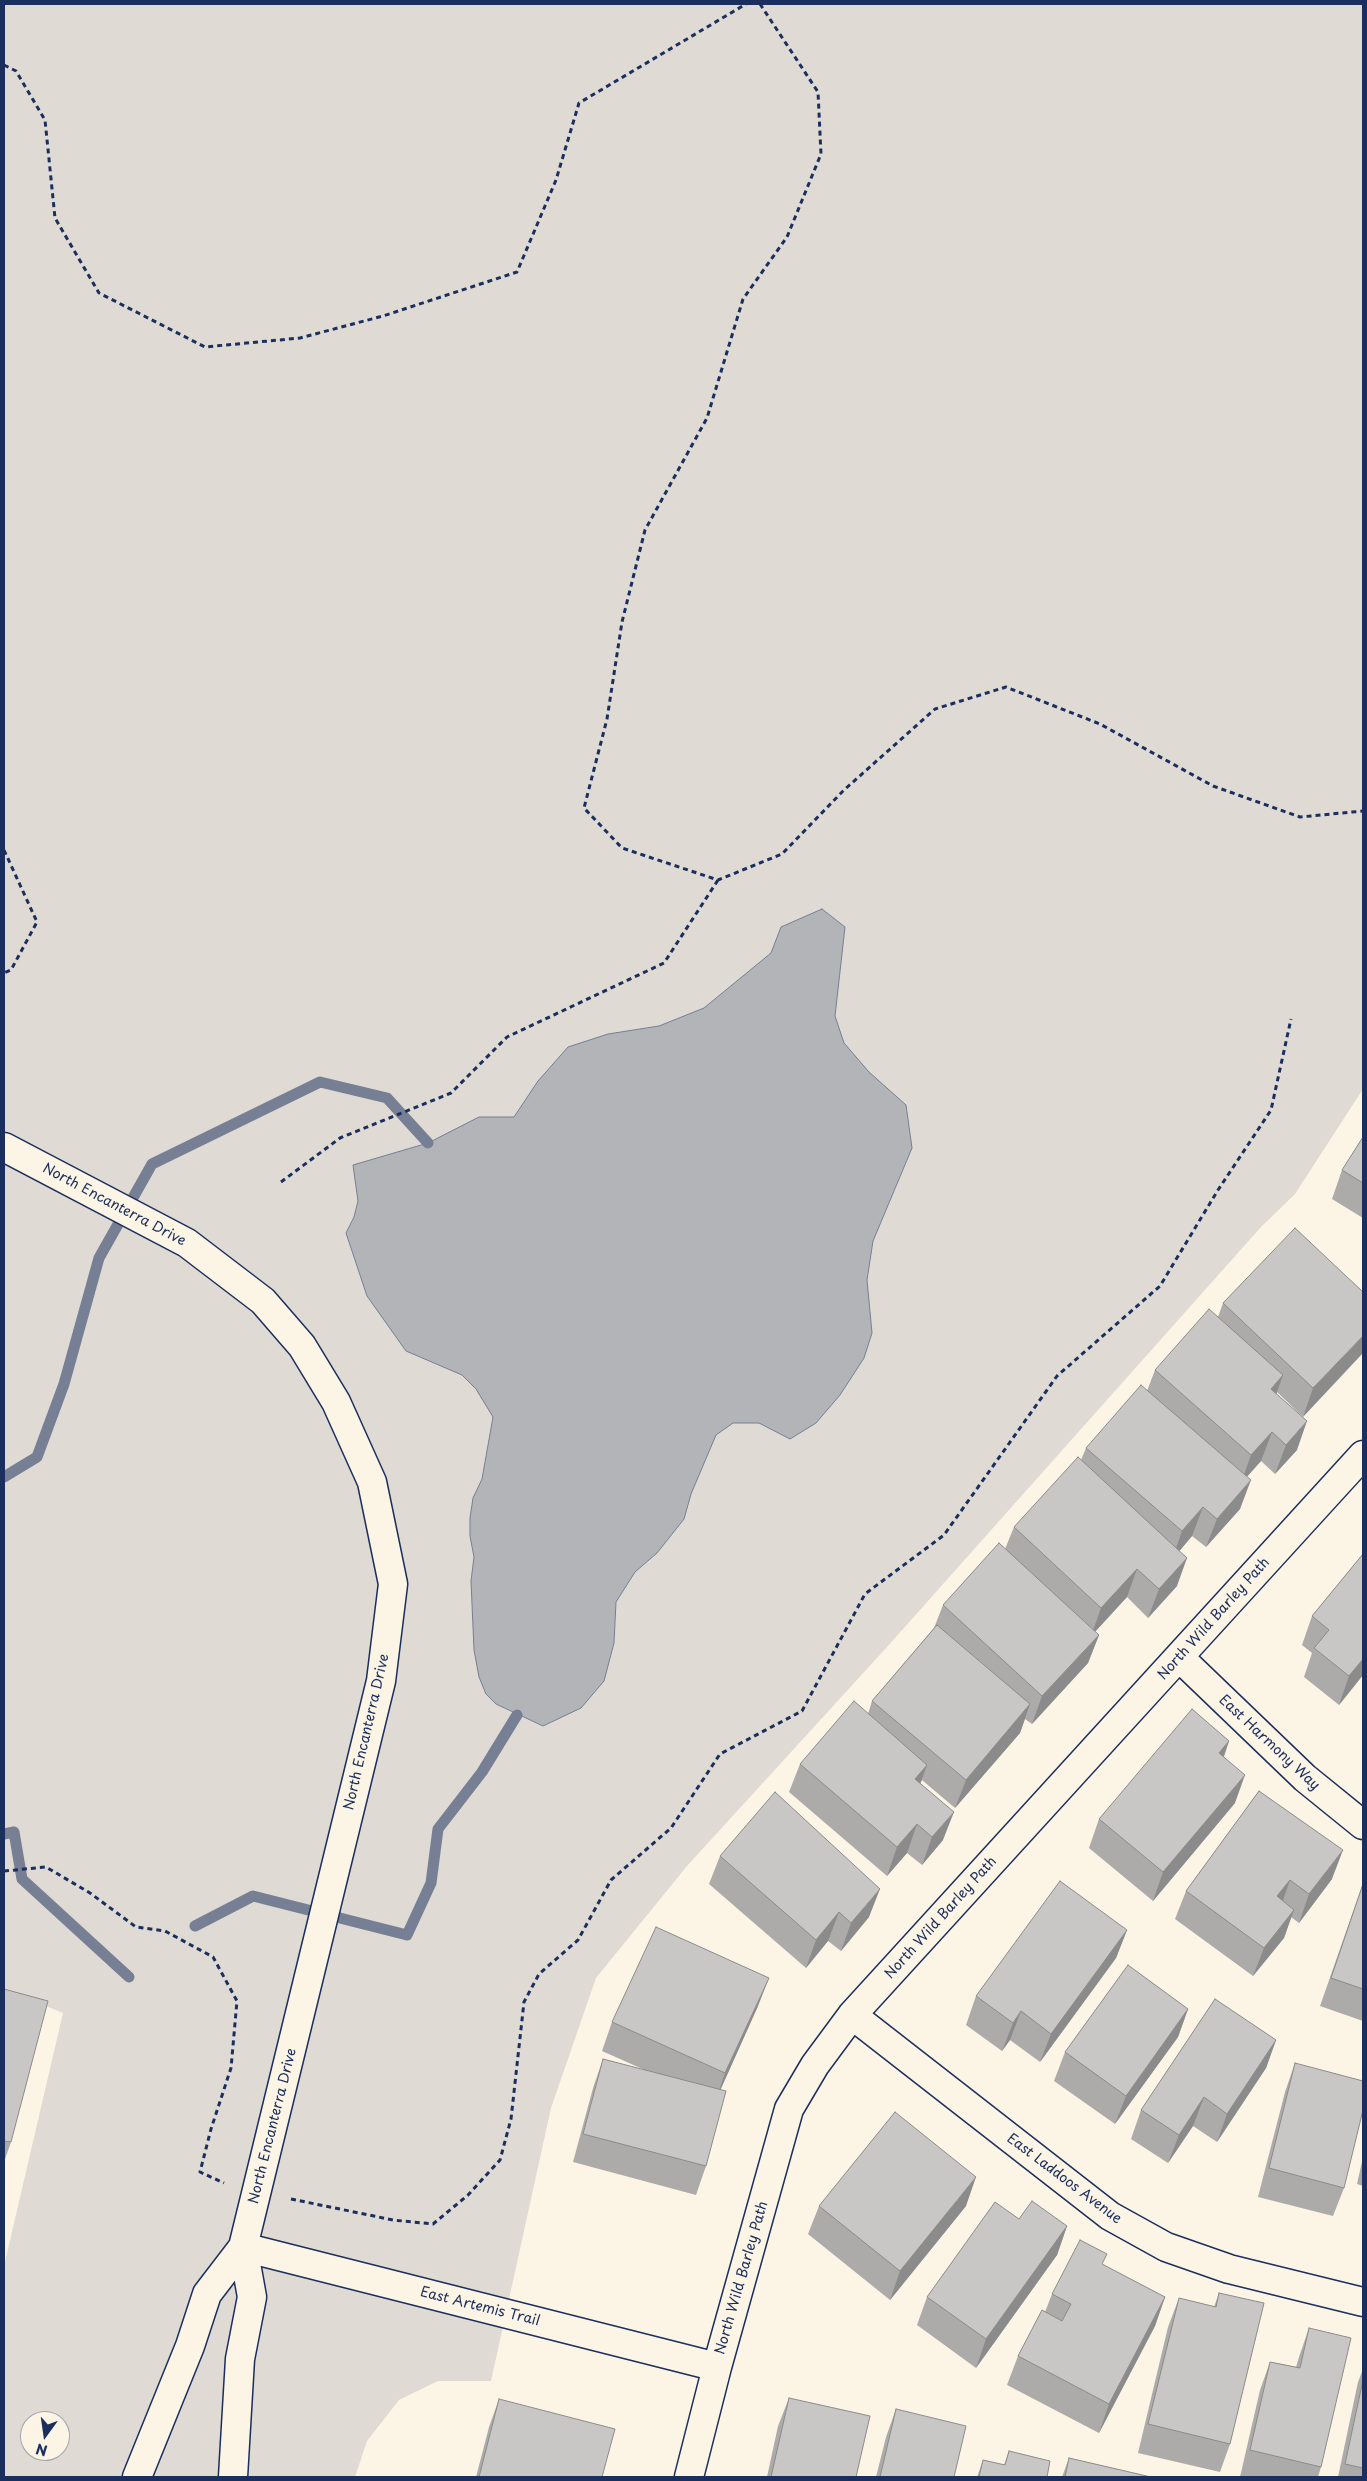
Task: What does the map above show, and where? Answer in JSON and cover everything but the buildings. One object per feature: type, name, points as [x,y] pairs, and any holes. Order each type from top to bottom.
[{"type":"street","name":"North Encanterra Drive","points":[[4,1147],[187,1243],[263,1302],[302,1346],[336,1402],[372,1482],[393,1584],[381,1680],[243,2247],[252,2298],[240,2358],[233,2477]]},
{"type":"street","name":"North Wild Barley Path","points":[[689,2477],[717,2367],[790,2109],[815,2065],[852,2015],[1363,1455]]},
{"type":"street","name":"East Harmony Way","points":[[1179,1657],[1305,1778],[1363,1825]]},
{"type":"street","name":"East Laddoos Avenue","points":[[852,2015],[1110,2216],[1166,2247],[1229,2270],[1363,2302]]},
{"type":"street","name":"North Encanterra Drive","points":[[138,2477],[190,2346],[207,2294],[243,2247]]},
{"type":"street","name":"East Artemis Trail","points":[[243,2247],[717,2367]]},
{"type":"path","points":[[4,65],[16,71],[45,120],[55,218],[99,293],[205,347],[300,338],[383,316],[517,272],[556,180],[579,104],[746,4]]},
{"type":"path","points":[[718,880],[622,848],[584,808],[607,719],[622,622],[646,530],[707,418],[743,299],[787,237],[821,154],[818,92],[760,4]]},
{"type":"path","points":[[281,1182],[340,1138],[451,1093],[507,1037],[664,963],[718,880],[782,854],[844,790],[935,710],[1006,687],[1100,724],[1213,786],[1300,817],[1363,811]]},
{"type":"path","points":[[4,850],[37,922],[11,970],[4,972]]},
{"type":"path","points":[[4,1871],[46,1867],[90,1893],[136,1927],[165,1931],[213,1958],[237,2001],[231,2068],[210,2129],[200,2172],[229,2186],[393,2220],[433,2224],[468,2195],[500,2160],[510,2118],[524,2002],[539,1974],[578,1940],[611,1880],[671,1828],[720,1754],[802,1711],[865,1594],[944,1535],[1057,1376],[1160,1286],[1218,1190],[1271,1110],[1291,1019]]},
{"type":"shaded area","points":[[4,4],[1363,4],[1363,1089],[1295,1194],[1261,1227],[887,1647],[687,1866],[596,1978],[551,2108],[491,2381],[438,2381],[399,2400],[367,2441],[355,2477],[4,2477],[4,2266],[63,2013],[4,1989]]},
{"type":"shaded area","points":[[822,909],[845,927],[835,1016],[844,1043],[869,1072],[906,1105],[912,1148],[873,1241],[867,1280],[872,1333],[864,1358],[840,1395],[816,1423],[790,1439],[759,1423],[733,1423],[716,1435],[691,1494],[684,1519],[657,1553],[635,1572],[616,1602],[614,1643],[604,1681],[581,1708],[543,1726],[496,1704],[486,1694],[479,1677],[474,1650],[471,1581],[474,1557],[470,1536],[470,1518],[473,1498],[482,1479],[493,1417],[476,1389],[462,1375],[406,1351],[367,1296],[346,1233],[354,1217],[358,1201],[353,1165],[428,1143],[479,1117],[514,1117],[538,1081],[568,1047],[608,1034],[659,1026],[704,1008],[771,953],[781,927]]},
{"type":"waterway","points":[[4,1477],[37,1457],[64,1384],[99,1258],[152,1164],[320,1082],[387,1098],[428,1143]]},
{"type":"waterway","points":[[195,1926],[253,1896],[407,1935],[431,1883],[438,1829],[482,1772],[517,1715]]},
{"type":"waterway","points":[[4,1834],[14,1832],[22,1879],[129,1977]]}]
